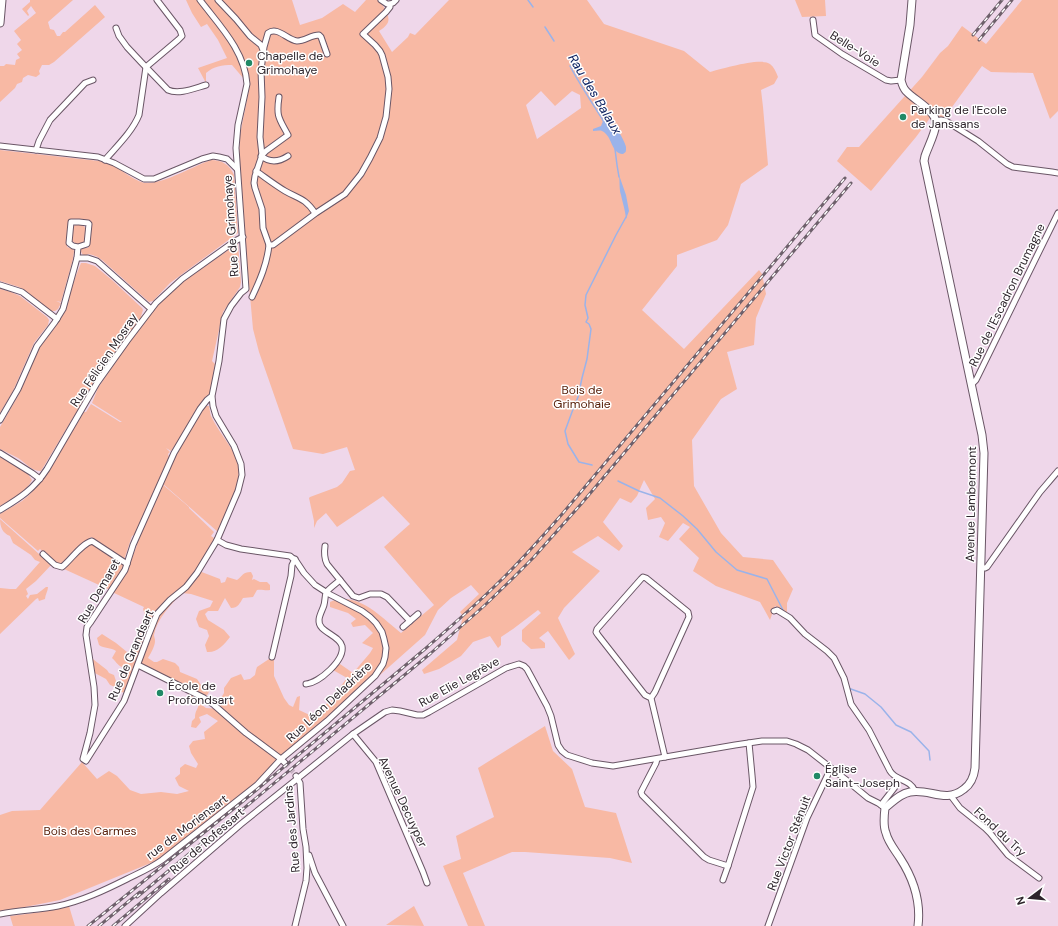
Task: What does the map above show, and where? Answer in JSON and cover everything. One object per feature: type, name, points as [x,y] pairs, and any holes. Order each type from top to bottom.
[{"type":"street","points":[[0,22],[2,0]]},
{"type":"street","points":[[105,160],[132,128],[139,115],[146,67],[182,35],[178,27],[157,0]]},
{"type":"street","name":"Rue de Grimohaye","points":[[200,0],[236,49],[244,65],[247,84],[238,125],[236,155],[246,289],[231,306],[224,318],[219,362],[212,396],[212,403],[216,416],[234,446],[241,464],[242,472],[238,491],[217,540]]},
{"type":"street","points":[[218,0],[250,36],[261,45],[263,51]]},
{"type":"street","points":[[381,0],[387,4],[390,4]]},
{"type":"street","points":[[269,245],[279,240],[315,213],[345,194],[367,163],[380,138],[387,111],[388,77],[380,51],[375,44],[363,34],[390,8],[390,4],[396,0]]},
{"type":"street","points":[[912,0],[910,25],[900,80],[906,91],[931,112],[936,121],[946,121],[978,141],[1006,164],[1013,167],[1058,173]]},
{"type":"street","name":"Belle-Voie","points":[[813,20],[815,35],[834,49],[886,80],[900,80]]},
{"type":"street","points":[[116,28],[119,36],[168,90],[180,92],[206,85]]},
{"type":"street","points":[[262,156],[260,137],[262,97],[261,70],[263,51],[268,33],[274,31],[280,32],[296,41],[304,40],[310,36],[319,34],[327,54]]},
{"type":"street","points":[[36,150],[50,120],[85,83],[93,80]]},
{"type":"street","points":[[252,297],[263,272],[268,256],[269,245],[263,228],[262,206],[254,183],[256,171],[262,156],[266,151],[288,135],[278,118],[277,110],[279,97]]},
{"type":"street","name":"Avenue Lambermont","points":[[936,121],[924,161],[984,442],[975,772],[967,787],[952,796]]},
{"type":"street","points":[[0,146],[98,157],[114,163],[144,179],[154,178],[208,157],[227,159],[237,169]]},
{"type":"street","points":[[227,159],[236,155]]},
{"type":"street","points":[[262,156],[273,161],[282,160],[288,156]]},
{"type":"street","points":[[256,171],[286,191],[304,200],[315,213]]},
{"type":"street","name":"Rue de l'Escadron Brumagne","points":[[972,384],[976,380],[1058,213]]},
{"type":"street","points":[[71,222],[88,223],[87,244],[78,246],[73,246],[69,242],[71,222]]},
{"type":"street","name":"Rue Félicien Mosray","points":[[0,510],[22,497],[40,479],[97,384],[127,341],[162,297],[182,279],[242,237]]},
{"type":"street","points":[[0,420],[18,389],[37,346],[57,319],[62,309],[77,258],[78,246]]},
{"type":"street","points":[[77,258],[88,258],[97,261],[151,310]]},
{"type":"street","points":[[0,285],[22,292],[57,319]]},
{"type":"street","name":"Rue Demaret","points":[[84,758],[95,705],[95,695],[86,632],[90,623],[125,570],[133,545],[172,457],[192,421],[212,396]]},
{"type":"street","points":[[205,403],[212,403]]},
{"type":"street","points":[[0,453],[40,479]]},
{"type":"street","points":[[981,568],[987,567],[1040,492],[1058,471]]},
{"type":"street","points":[[217,540],[235,548],[288,555],[295,559],[292,565],[291,576],[272,657]]},
{"type":"street","name":"Rue de Grandsart","points":[[84,758],[86,760],[87,759],[119,709],[138,665],[142,650],[157,614],[170,600],[188,585],[217,540]]},
{"type":"street","points":[[43,554],[55,565],[62,567],[85,545],[92,541],[127,564]]},
{"type":"street","points":[[325,546],[324,559],[353,596],[359,598],[370,594],[381,594],[387,597],[410,621]]},
{"type":"street","name":"Rue Léon Deladrière","points":[[283,761],[375,676],[383,664],[386,648],[382,632],[370,617],[315,585],[295,559]]},
{"type":"street","points":[[651,698],[644,695],[596,632],[643,577],[688,612],[689,617],[651,698],[665,757]]},
{"type":"street","points":[[306,684],[314,682],[322,677],[336,663],[342,653],[343,648],[340,642],[322,628],[319,623],[326,592],[340,580]]},
{"type":"street","points":[[774,610],[777,610],[790,618],[805,634],[834,658],[844,678],[851,704],[869,730],[892,774],[908,782],[915,791]]},
{"type":"street","points":[[403,627],[418,614]]},
{"type":"street","name":"Rue Elie Legrève","points":[[303,774],[353,734],[385,712],[392,710],[423,715],[506,668],[519,664],[527,669],[534,681],[551,716],[558,746],[567,755],[592,763],[613,766],[714,748],[780,740],[792,743],[808,750],[868,798],[883,807]]},
{"type":"street","points":[[138,665],[204,698],[283,761]]},
{"type":"street","name":"Avenue Decuyper","points":[[353,734],[376,762],[427,883]]},
{"type":"street","points":[[724,880],[752,787],[749,743]]},
{"type":"street","points":[[657,759],[641,794],[707,858],[728,866]]},
{"type":"street","name":"rue de Moriensart","points":[[0,914],[63,905],[105,889],[148,869],[166,858],[243,797],[283,761]]},
{"type":"street","name":"Rue Victor Sténuit","points":[[768,926],[807,818],[831,768]]},
{"type":"street","name":"Rue de Rofessart","points":[[125,926],[297,776],[303,774]]},
{"type":"street","name":"Rue des Jardins","points":[[295,926],[308,868],[303,829],[300,783],[297,776]]},
{"type":"street","points":[[898,778],[895,787],[883,807],[884,826],[886,834],[905,866],[915,890],[918,906],[918,926]]},
{"type":"street","points":[[883,807],[904,794],[915,791],[952,796]]},
{"type":"street","name":"Fond du Try","points":[[952,796],[960,808],[990,833],[1008,856],[1039,878]]},
{"type":"street","points":[[306,847],[316,873],[343,926]]},
{"type":"green space","points":[[30,0],[73,0],[48,22],[50,29],[54,30],[57,36],[60,36],[63,32],[65,32],[95,5],[105,17],[54,62],[49,65],[42,65],[39,71],[40,74],[36,77],[28,75],[23,78],[22,82],[17,84],[15,88],[0,102],[0,66],[4,66],[6,64],[15,65],[16,60],[20,58],[17,54],[22,50],[17,44],[21,40],[14,31],[36,13],[31,6],[27,11],[28,16],[22,9],[30,2]]},
{"type":"green space","points":[[186,0],[292,0],[300,25],[322,18],[343,4],[355,12],[366,0],[378,0],[388,15],[387,24],[379,31],[392,52],[408,37],[410,33],[415,35],[449,0],[587,0],[604,24],[684,51],[710,72],[750,63],[765,62],[770,64],[778,77],[774,84],[761,90],[768,165],[741,184],[728,225],[717,240],[677,255],[677,266],[642,310],[684,349],[759,270],[762,274],[766,294],[756,318],[754,345],[727,352],[737,389],[721,399],[692,440],[694,486],[721,533],[743,557],[773,560],[793,589],[787,603],[787,612],[775,606],[770,620],[760,602],[716,586],[693,571],[699,558],[679,539],[690,527],[683,523],[668,541],[659,537],[665,523],[661,517],[648,520],[646,508],[655,499],[644,480],[637,496],[631,503],[620,498],[603,522],[623,546],[619,551],[598,536],[572,552],[600,571],[564,608],[558,618],[575,654],[569,660],[548,631],[539,638],[545,643],[545,648],[531,649],[522,641],[522,630],[541,613],[538,610],[501,637],[501,645],[498,648],[490,636],[473,642],[461,656],[439,669],[424,674],[422,670],[457,640],[463,616],[460,612],[479,594],[471,585],[451,598],[438,610],[425,635],[363,690],[252,788],[163,858],[60,900],[0,912],[0,815],[12,811],[40,810],[82,762],[97,779],[109,771],[117,776],[130,790],[141,794],[161,792],[177,794],[189,791],[179,786],[175,778],[180,774],[180,768],[185,764],[196,768],[198,764],[191,753],[189,746],[193,741],[205,739],[204,732],[218,721],[207,714],[199,717],[201,722],[196,728],[191,727],[192,721],[195,718],[195,713],[199,703],[206,708],[219,709],[219,701],[224,693],[224,688],[231,678],[241,674],[244,680],[250,679],[255,675],[257,667],[272,657],[274,659],[274,676],[284,698],[289,705],[293,707],[297,697],[300,696],[299,710],[314,717],[322,707],[338,696],[340,687],[347,678],[333,670],[340,664],[353,673],[373,648],[362,643],[373,633],[365,625],[353,627],[351,623],[356,619],[348,613],[330,607],[330,602],[339,599],[348,599],[365,605],[401,633],[434,605],[384,547],[410,524],[383,496],[337,527],[326,513],[317,521],[314,528],[309,498],[337,487],[342,483],[350,471],[355,470],[347,447],[323,454],[293,449],[259,352],[253,329],[239,160],[240,135],[250,84],[232,65],[218,66],[206,73],[206,83],[198,68],[227,58],[218,40],[207,24],[201,27]],"holes":[[[541,91],[555,106],[572,91],[580,95],[581,108],[537,139],[526,105]]]},
{"type":"green space","points":[[795,0],[825,0],[826,16],[802,17]]},
{"type":"green space","points":[[1022,0],[1058,0],[1058,111],[1050,119],[1033,73],[991,72],[982,66],[944,118],[930,118],[871,191],[837,161],[847,147],[859,147],[922,77],[940,53],[948,46],[962,26],[986,44]]},
{"type":"green space","points":[[0,150],[99,161],[114,166],[141,182],[148,183],[175,176],[211,160],[222,162],[230,168],[234,175],[238,233],[170,283],[153,301],[149,302],[100,259],[92,255],[88,254],[86,256],[82,254],[81,248],[88,248],[91,221],[69,219],[67,247],[73,249],[74,251],[73,259],[61,302],[56,301],[61,303],[58,309],[51,311],[19,287],[0,281]]},
{"type":"green space","points":[[76,224],[82,225],[87,233],[84,242],[80,244],[71,239],[72,228]]},
{"type":"green space","points":[[238,244],[241,282],[240,287],[223,312],[212,361],[215,364],[210,393],[199,406],[171,451],[166,448],[170,452],[168,454],[168,464],[161,483],[189,507],[214,532],[211,536],[214,538],[213,543],[199,571],[220,579],[221,583],[225,582],[227,577],[237,580],[244,573],[251,572],[253,576],[252,580],[254,579],[260,582],[267,582],[270,585],[270,590],[257,590],[253,597],[243,598],[238,605],[233,608],[231,608],[225,598],[218,611],[208,611],[205,614],[208,620],[224,630],[230,637],[223,646],[211,652],[207,652],[205,645],[209,636],[207,630],[199,627],[196,619],[199,611],[210,607],[213,601],[191,594],[182,593],[165,612],[158,623],[154,635],[155,641],[152,652],[148,658],[154,662],[163,659],[175,663],[179,667],[180,672],[197,679],[201,685],[210,689],[204,698],[206,702],[194,699],[189,696],[186,690],[138,665],[127,693],[121,692],[110,685],[106,679],[91,671],[89,656],[109,673],[114,675],[116,681],[119,683],[122,681],[120,677],[123,673],[122,667],[112,658],[116,651],[99,645],[97,638],[102,634],[127,652],[133,653],[138,638],[139,629],[147,621],[143,609],[144,607],[112,592],[127,570],[137,545],[135,544],[156,500],[154,498],[136,534],[132,536],[124,560],[91,537],[64,563],[58,564],[40,549],[38,551],[0,518],[0,514],[22,501],[43,480],[84,412],[86,412],[91,404],[122,422],[92,403],[98,388],[128,343],[125,339],[94,383],[41,471],[31,468],[18,458],[0,449],[0,427],[18,396],[40,346],[54,329],[65,311],[81,263],[95,266],[112,280],[142,308],[143,310],[141,316],[145,315],[157,298],[163,293],[168,293],[188,276],[190,277]]},
{"type":"green space","points":[[0,289],[20,296],[49,320],[48,325],[34,343],[13,391],[0,413]]},
{"type":"green space","points":[[205,406],[209,406],[211,417],[234,453],[238,462],[239,472],[235,493],[218,532],[162,483],[181,443]]},
{"type":"green space","points":[[0,457],[28,474],[32,480],[26,489],[0,506]]},
{"type":"green space","points":[[0,519],[39,554],[43,554],[53,563],[26,589],[28,594],[26,596],[28,599],[30,595],[37,594],[48,587],[45,599],[39,601],[38,598],[36,599],[0,634],[0,588],[16,589],[40,562],[35,560],[31,555],[13,543],[10,536],[2,529]]},
{"type":"green space","points":[[93,543],[124,564],[110,590],[64,569],[87,545]]},
{"type":"green space","points":[[545,726],[553,751],[572,769],[585,807],[616,813],[632,863],[610,858],[512,852],[463,873],[485,926],[468,926],[443,866],[461,859],[456,836],[494,817],[478,768]]},
{"type":"green space","points":[[69,906],[75,926],[13,926],[10,916],[40,912]]},
{"type":"green space","points":[[414,906],[424,926],[386,925]]},
{"type":"water","points":[[603,121],[610,122],[612,127],[618,130],[626,147],[626,152],[623,154],[616,151],[606,133],[601,131],[593,131],[593,129],[601,126]]},
{"type":"water","points":[[619,175],[626,195],[629,211],[626,219],[620,190]]},
{"type":"waterway","name":"Rau des Balaux","points":[[528,0],[533,7]]},
{"type":"waterway","name":"Rau des Balaux","points":[[545,27],[554,41]]},
{"type":"waterway","name":"Rau des Balaux","points":[[570,66],[604,122]]},
{"type":"waterway","name":"Rau des Balaux","points":[[615,149],[619,177]]},
{"type":"waterway","name":"Rau des Balaux","points":[[592,465],[579,462],[568,444],[565,431],[578,397],[587,359],[591,329],[589,324],[586,322],[588,318],[585,305],[586,295],[626,217]]},
{"type":"waterway","points":[[618,481],[639,491],[660,498],[697,529],[716,552],[737,570],[767,579],[784,612]]},
{"type":"waterway","points":[[822,644],[828,649]]},
{"type":"waterway","points":[[848,688],[865,694],[881,707],[896,725],[911,732],[929,751],[930,760]]},
{"type":"tunnel","points":[[285,763],[296,775]]},
{"type":"railway","points":[[973,35],[1002,0]]},
{"type":"railway","points":[[979,40],[1012,0]]},
{"type":"railway","points":[[88,926],[242,802],[425,649],[507,575],[563,513],[845,178]]},
{"type":"railway","points":[[137,897],[431,653],[510,581],[534,557],[582,503],[851,183]]},
{"type":"railway","points":[[113,926],[169,879]]},
{"type":"railway","points":[[99,926],[140,892]]},
{"type":"place","name":"Chapelle de Grimohaye","points":[[249,63]]},
{"type":"place","name":"Parking de l'Ecole de Janssans","points":[[903,117]]},
{"type":"place","name":"École de Profondsart","points":[[160,693]]},
{"type":"place","name":"Église Saint-Joseph","points":[[817,776]]},
{"type":"park label","name":"Bois de Grimohaie","points":[[582,397]]},
{"type":"park label","name":"Bois des Carmes","points":[[90,831]]}]
